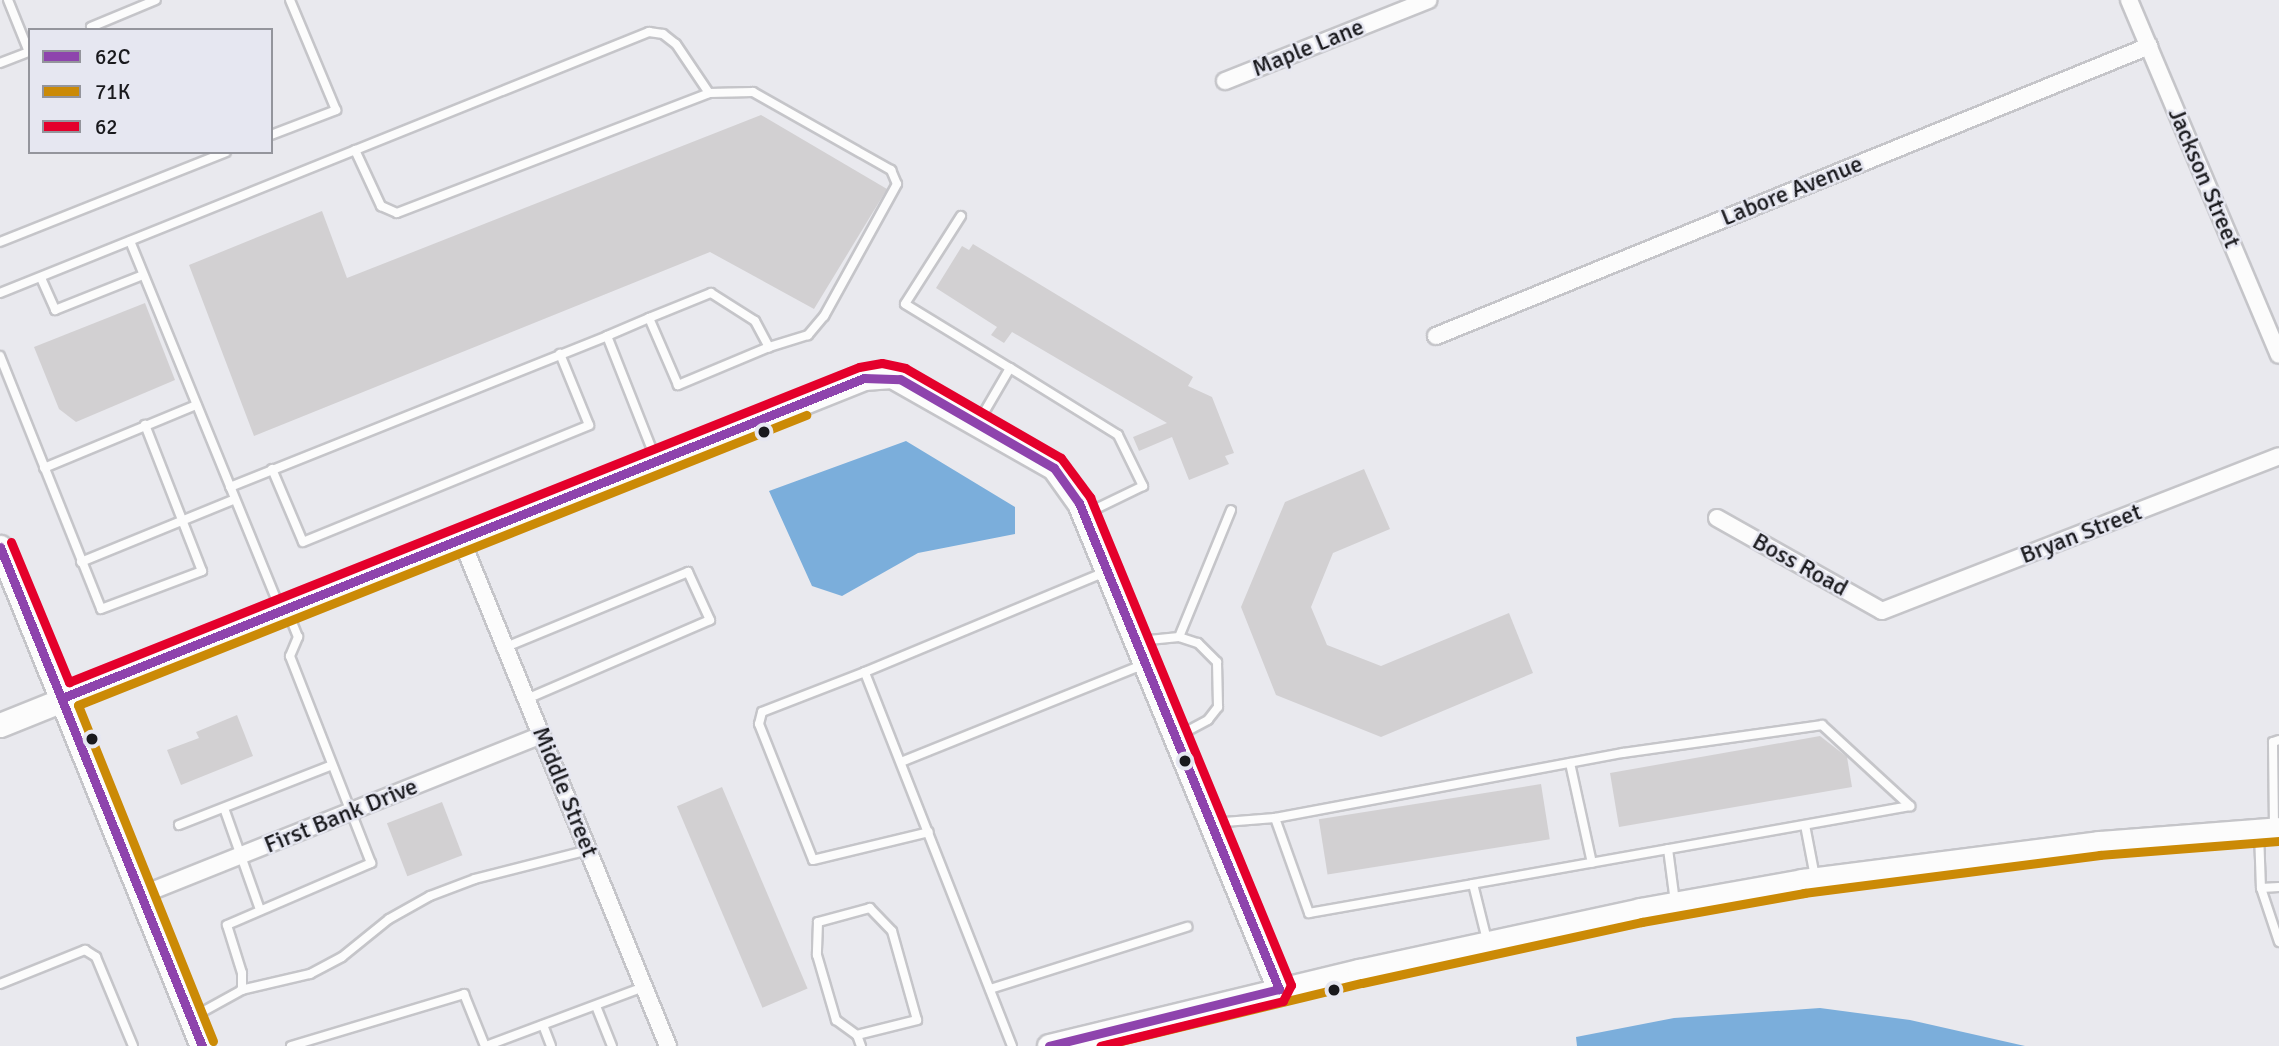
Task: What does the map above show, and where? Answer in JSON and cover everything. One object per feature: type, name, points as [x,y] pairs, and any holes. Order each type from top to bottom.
[{"type":"street","name":"Maple Lane","points":[[1225,81],[1429,0]]},
{"type":"street","name":"Jackson Street","points":[[2129,0],[2279,355]]},
{"type":"street","name":"Labore Avenue","points":[[1436,336],[2148,46]]},
{"type":"street","points":[[0,725],[461,538],[873,376],[900,379],[1054,468],[1084,514],[1279,989]]},
{"type":"street","name":"Bryan Street","points":[[1882,611],[2279,456]]},
{"type":"street","name":"Boss Road","points":[[1717,519],[1882,611]]},
{"type":"street","name":"Middle Street","points":[[461,538],[668,1046]]},
{"type":"street","points":[[0,547],[139,896],[202,1046]]},
{"type":"street","name":"First Bank Drive","points":[[139,896],[542,735]]},
{"type":"street","points":[[1049,1046],[1279,989],[1640,910],[1815,880],[2113,841],[2271,829]]},
{"type":"lane","points":[[8,0],[28,50]]},
{"type":"lane","points":[[91,27],[156,0]]},
{"type":"lane","points":[[273,134],[336,110],[290,0]]},
{"type":"lane","points":[[0,293],[649,32],[663,34],[676,44],[709,93]]},
{"type":"lane","points":[[0,63],[28,52]]},
{"type":"lane","points":[[355,150],[381,206],[397,213],[709,93],[753,92],[891,170],[897,184],[824,316],[808,335],[769,347],[678,385],[649,318]]},
{"type":"lane","points":[[0,242],[221,154]]},
{"type":"lane","points":[[961,216],[905,304],[1118,435],[1143,486],[1084,514]]},
{"type":"lane","points":[[130,241],[235,499],[298,637],[290,656],[371,863],[259,908],[227,925],[242,973],[241,990]]},
{"type":"lane","points":[[41,278],[55,310],[143,275]]},
{"type":"lane","points":[[230,487],[710,293],[755,321],[769,347]]},
{"type":"lane","points":[[607,336],[657,461]]},
{"type":"lane","points":[[272,469],[303,542],[589,425],[560,354]]},
{"type":"lane","points":[[0,356],[101,609],[202,571],[145,425]]},
{"type":"lane","points":[[977,424],[1010,368]]},
{"type":"lane","points":[[44,468],[196,405]]},
{"type":"lane","points":[[81,562],[235,499]]},
{"type":"lane","points":[[1179,637],[1231,510]]},
{"type":"lane","points":[[929,832],[813,860],[759,724],[762,712],[1108,571]]},
{"type":"lane","points":[[506,647],[688,572],[710,620],[527,699]]},
{"type":"lane","points":[[1136,641],[1179,637],[1198,643],[1217,663],[1221,694],[1218,707],[1208,720],[1176,737]]},
{"type":"lane","points":[[901,762],[1145,664]]},
{"type":"lane","points":[[865,672],[1012,1046]]},
{"type":"lane","points":[[1211,823],[1275,818],[1570,763],[1822,724],[1910,806],[1308,913],[1275,818]]},
{"type":"lane","points":[[2279,740],[2273,742],[2271,829],[2261,888],[2279,943]]},
{"type":"lane","points":[[1570,763],[1592,863]]},
{"type":"lane","points":[[179,825],[332,765]]},
{"type":"lane","points":[[224,808],[259,908]]},
{"type":"lane","points":[[1805,825],[1815,880]]},
{"type":"lane","points":[[1668,849],[1675,904]]},
{"type":"lane","points":[[190,1019],[241,990],[310,974],[342,957],[389,919],[430,897],[475,879],[589,850]]},
{"type":"lane","points":[[1473,884],[1488,943]]},
{"type":"lane","points":[[2261,888],[2279,887]]},
{"type":"lane","points":[[857,1035],[917,1020],[892,931],[870,908],[818,922],[817,955],[836,1020],[857,1035],[861,1046]]},
{"type":"lane","points":[[990,989],[1187,927]]},
{"type":"lane","points":[[0,984],[85,950],[96,957],[133,1046]]},
{"type":"lane","points":[[291,1046],[464,994],[486,1046],[505,1043],[543,1025],[644,987]]},
{"type":"lane","points":[[596,1006],[612,1046]]},
{"type":"lane","points":[[543,1025],[551,1046]]},
{"type":"water","points":[[906,441],[1015,507],[1015,534],[918,553],[842,596],[812,586],[769,491]]},
{"type":"water","points":[[1820,1008],[1910,1020],[2025,1046],[1577,1046],[1576,1037],[1674,1018]]},
{"type":"building","points":[[761,115],[887,189],[814,309],[710,252],[254,436],[189,265],[322,211],[347,278]]},
{"type":"building","points":[[973,244],[1193,377],[1188,386],[1212,397],[1234,453],[1225,456],[1229,464],[1189,480],[1172,437],[1139,451],[1133,437],[1167,423],[1012,332],[1004,343],[991,335],[997,327],[936,288],[962,246],[969,250]]},
{"type":"building","points":[[145,303],[175,380],[76,422],[59,409],[34,347]]},
{"type":"building","points":[[1364,469],[1390,529],[1333,553],[1311,607],[1327,645],[1381,666],[1509,613],[1533,673],[1381,737],[1276,695],[1241,607],[1285,502]]},
{"type":"building","points":[[237,715],[253,756],[181,785],[167,750],[199,738],[196,732]]},
{"type":"building","points":[[1820,736],[1847,757],[1852,787],[1619,827],[1610,773]]},
{"type":"building","points":[[1541,784],[1550,839],[1328,875],[1319,819]]},
{"type":"building","points":[[722,787],[808,989],[762,1008],[677,806]]},
{"type":"building","points":[[442,802],[462,855],[407,876],[387,823]]},
{"type":"transit line","name":"62","points":[[11,542],[69,682],[859,367],[882,363],[905,368],[1061,458],[1090,497],[1291,985],[1283,1001],[1100,1046]]},
{"type":"transit line","name":"62C","points":[[62,698],[864,378],[900,379],[1054,468],[1079,503],[1279,989],[1049,1046]]},
{"type":"transit line","name":"71K","points":[[213,1041],[78,705],[806,415]]},
{"type":"transit line","name":"62C","points":[[0,547],[202,1046]]},
{"type":"transit line","name":"71K","points":[[1101,1046],[1362,983],[1642,922],[1804,893],[2100,855],[2279,841]]}]
